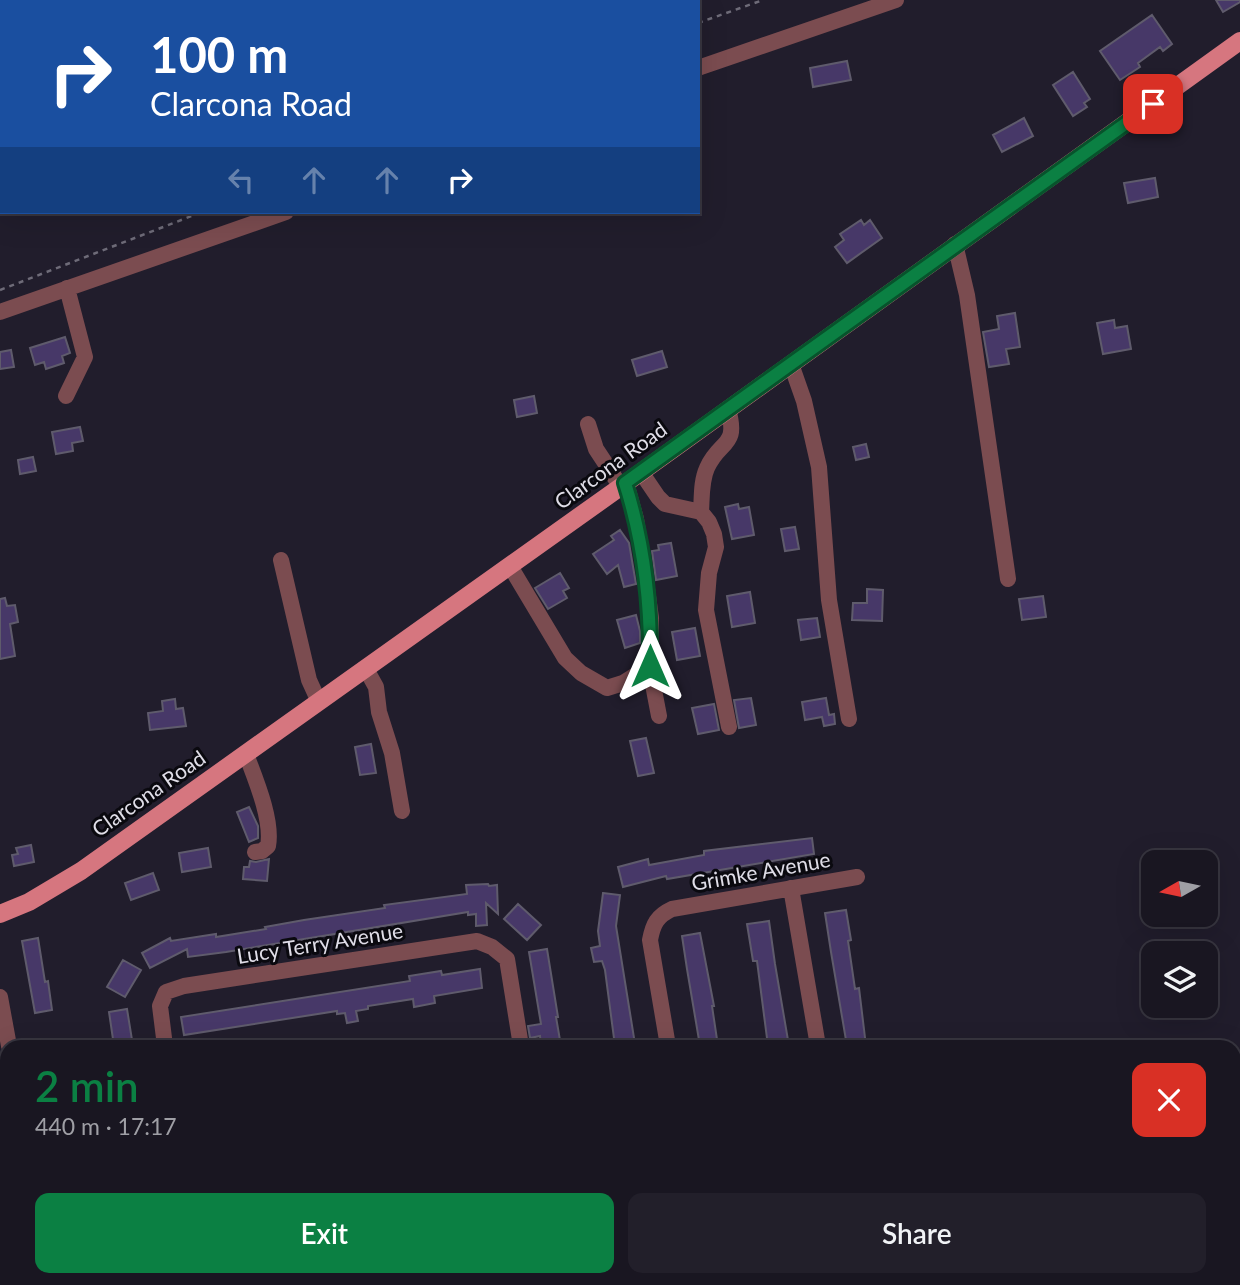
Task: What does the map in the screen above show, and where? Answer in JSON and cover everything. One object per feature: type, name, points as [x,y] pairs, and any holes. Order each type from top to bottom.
[{"type":"main road","name":"Clarcona Road","points":[[0,914],[29,902],[80,871],[510,566],[1240,41]]},
{"type":"street","points":[[700,67],[896,0]]},
{"type":"street","points":[[0,312],[280,214]]},
{"type":"street","points":[[955,244],[967,295],[1008,579]]},
{"type":"street","points":[[66,396],[85,357],[67,288]]},
{"type":"street","points":[[791,364],[804,401],[819,467],[830,600],[849,719]]},
{"type":"street","points":[[701,512],[706,470],[733,433],[728,409]]},
{"type":"street","points":[[588,424],[596,449],[623,485],[636,519],[651,618],[650,666],[659,716]]},
{"type":"street","points":[[641,472],[665,504],[701,512],[709,522],[716,547],[709,573],[706,610],[729,727]]},
{"type":"street","points":[[281,560],[309,680],[319,702]]},
{"type":"street","points":[[510,566],[565,658],[581,673],[607,688],[623,683],[650,666]]},
{"type":"street","points":[[366,669],[376,687],[379,712],[392,753],[402,811]]},
{"type":"street","points":[[246,754],[269,832],[268,846],[255,852]]},
{"type":"street","name":"Grimke Avenue","points":[[667,1040],[650,940],[652,925],[660,914],[672,909],[857,877]]},
{"type":"street","points":[[792,888],[817,1040]]},
{"type":"street","name":"Lucy Terry Avenue","points":[[164,1040],[160,1006],[166,992],[184,986],[477,941],[492,947],[507,959],[520,1040]]},
{"type":"street","points":[[0,997],[8,1040]]},
{"type":"path","points":[[700,22],[763,0]]},
{"type":"path","points":[[0,290],[197,214]]},
{"type":"building","points":[[1216,0],[1240,0],[1240,2],[1223,12]]},
{"type":"building","points":[[1152,15],[1172,44],[1163,51],[1160,47],[1138,63],[1140,67],[1120,80],[1100,51]]},
{"type":"building","points":[[847,61],[851,80],[813,87],[810,68]]},
{"type":"building","points":[[1073,72],[1090,99],[1084,103],[1087,107],[1073,116],[1053,85]]},
{"type":"building","points":[[1024,118],[1033,136],[1002,152],[993,135]]},
{"type":"building","points":[[1155,178],[1158,197],[1128,203],[1124,183]]},
{"type":"building","points":[[861,220],[864,225],[870,220],[882,238],[847,263],[835,247],[844,240],[840,234]]},
{"type":"building","points":[[1015,313],[1020,347],[1006,349],[1009,364],[989,367],[983,332],[999,329],[997,316]]},
{"type":"building","points":[[1114,320],[1115,328],[1127,326],[1131,349],[1103,354],[1097,323]]},
{"type":"building","points":[[65,337],[70,353],[62,356],[64,363],[46,369],[44,362],[35,365],[30,348]]},
{"type":"building","points":[[11,350],[14,367],[0,369],[0,352]]},
{"type":"building","points":[[662,351],[667,367],[637,376],[632,360]]},
{"type":"building","points":[[534,396],[537,413],[517,417],[514,400]]},
{"type":"building","points":[[80,427],[83,441],[72,443],[73,451],[56,454],[52,432]]},
{"type":"building","points":[[866,444],[869,457],[856,460],[853,447]]},
{"type":"building","points":[[33,457],[36,471],[20,474],[18,460]]},
{"type":"building","points":[[738,504],[739,509],[749,507],[754,535],[732,539],[725,507]]},
{"type":"building","points":[[795,527],[799,549],[785,551],[781,529]]},
{"type":"building","points":[[620,530],[629,543],[636,584],[624,587],[618,565],[607,574],[593,554],[614,540],[611,536]]},
{"type":"building","points":[[671,543],[677,576],[656,580],[652,551],[659,550],[658,545]]},
{"type":"building","points":[[560,573],[569,588],[563,591],[567,598],[548,609],[535,588]]},
{"type":"building","points":[[867,589],[883,590],[882,621],[852,620],[853,603],[867,603]]},
{"type":"building","points":[[750,592],[755,623],[732,627],[727,596]]},
{"type":"building","points":[[1043,596],[1046,617],[1022,620],[1019,599]]},
{"type":"building","points":[[5,598],[7,606],[15,605],[18,622],[10,624],[15,656],[0,659],[0,599]]},
{"type":"building","points":[[636,615],[640,643],[625,648],[617,620]]},
{"type":"building","points":[[817,618],[820,637],[801,640],[798,620]]},
{"type":"building","points":[[695,628],[700,656],[677,660],[672,632]]},
{"type":"building","points":[[751,698],[756,725],[739,728],[734,700]]},
{"type":"building","points":[[826,698],[829,715],[834,714],[835,724],[824,726],[822,717],[805,720],[802,702]]},
{"type":"building","points":[[175,699],[176,709],[183,708],[186,726],[150,730],[148,713],[163,711],[162,701]]},
{"type":"building","points":[[714,704],[719,730],[698,734],[692,708]]},
{"type":"building","points":[[646,738],[654,773],[638,776],[630,741]]},
{"type":"building","points":[[371,744],[376,773],[360,775],[355,747]]},
{"type":"building","points":[[249,807],[258,826],[258,838],[249,842],[237,812]]},
{"type":"building","points":[[812,838],[814,854],[667,879],[666,876],[623,887],[618,867],[648,859],[649,865],[704,855],[704,851]]},
{"type":"building","points":[[31,845],[34,862],[14,866],[12,855],[18,854],[16,848]]},
{"type":"building","points":[[208,848],[211,867],[182,872],[179,853]]},
{"type":"building","points":[[269,859],[267,881],[243,879],[244,867],[249,867],[250,861]]},
{"type":"building","points":[[153,873],[159,890],[131,900],[125,883]]},
{"type":"building","points":[[466,885],[497,885],[498,914],[486,903],[487,925],[476,926],[476,914],[468,915],[468,912],[226,952],[188,957],[187,949],[150,968],[142,953],[170,938],[171,941],[216,934],[216,937],[266,929],[265,927],[304,920],[385,908],[384,905],[467,894]]},
{"type":"building","points":[[603,893],[620,895],[616,926],[634,1040],[614,1040],[605,970],[602,961],[594,962],[591,948],[600,946],[598,931]]},
{"type":"building","points":[[518,904],[541,925],[527,940],[504,919]]},
{"type":"building","points":[[846,910],[855,989],[859,988],[865,1040],[846,1040],[825,913]]},
{"type":"building","points":[[769,921],[788,1040],[767,1040],[757,961],[753,961],[747,924]]},
{"type":"building","points":[[700,933],[714,1006],[717,1040],[699,1040],[682,936]]},
{"type":"building","points":[[38,938],[52,1010],[35,1013],[22,941]]},
{"type":"building","points":[[547,949],[560,1040],[540,1040],[540,1036],[530,1038],[528,1026],[541,1024],[529,952]]},
{"type":"building","points":[[123,960],[141,970],[125,997],[107,987]]},
{"type":"building","points":[[480,969],[482,988],[434,996],[435,1003],[414,1007],[413,999],[368,1006],[368,1009],[356,1011],[358,1021],[347,1023],[345,1013],[337,1014],[337,1011],[184,1035],[181,1017],[410,981],[409,976],[441,971],[442,975]]},
{"type":"building","points":[[127,1009],[132,1040],[113,1040],[109,1012]]},
{"type":"route","points":[[650,666],[651,618],[646,581],[636,519],[625,483],[1153,104]]}]
